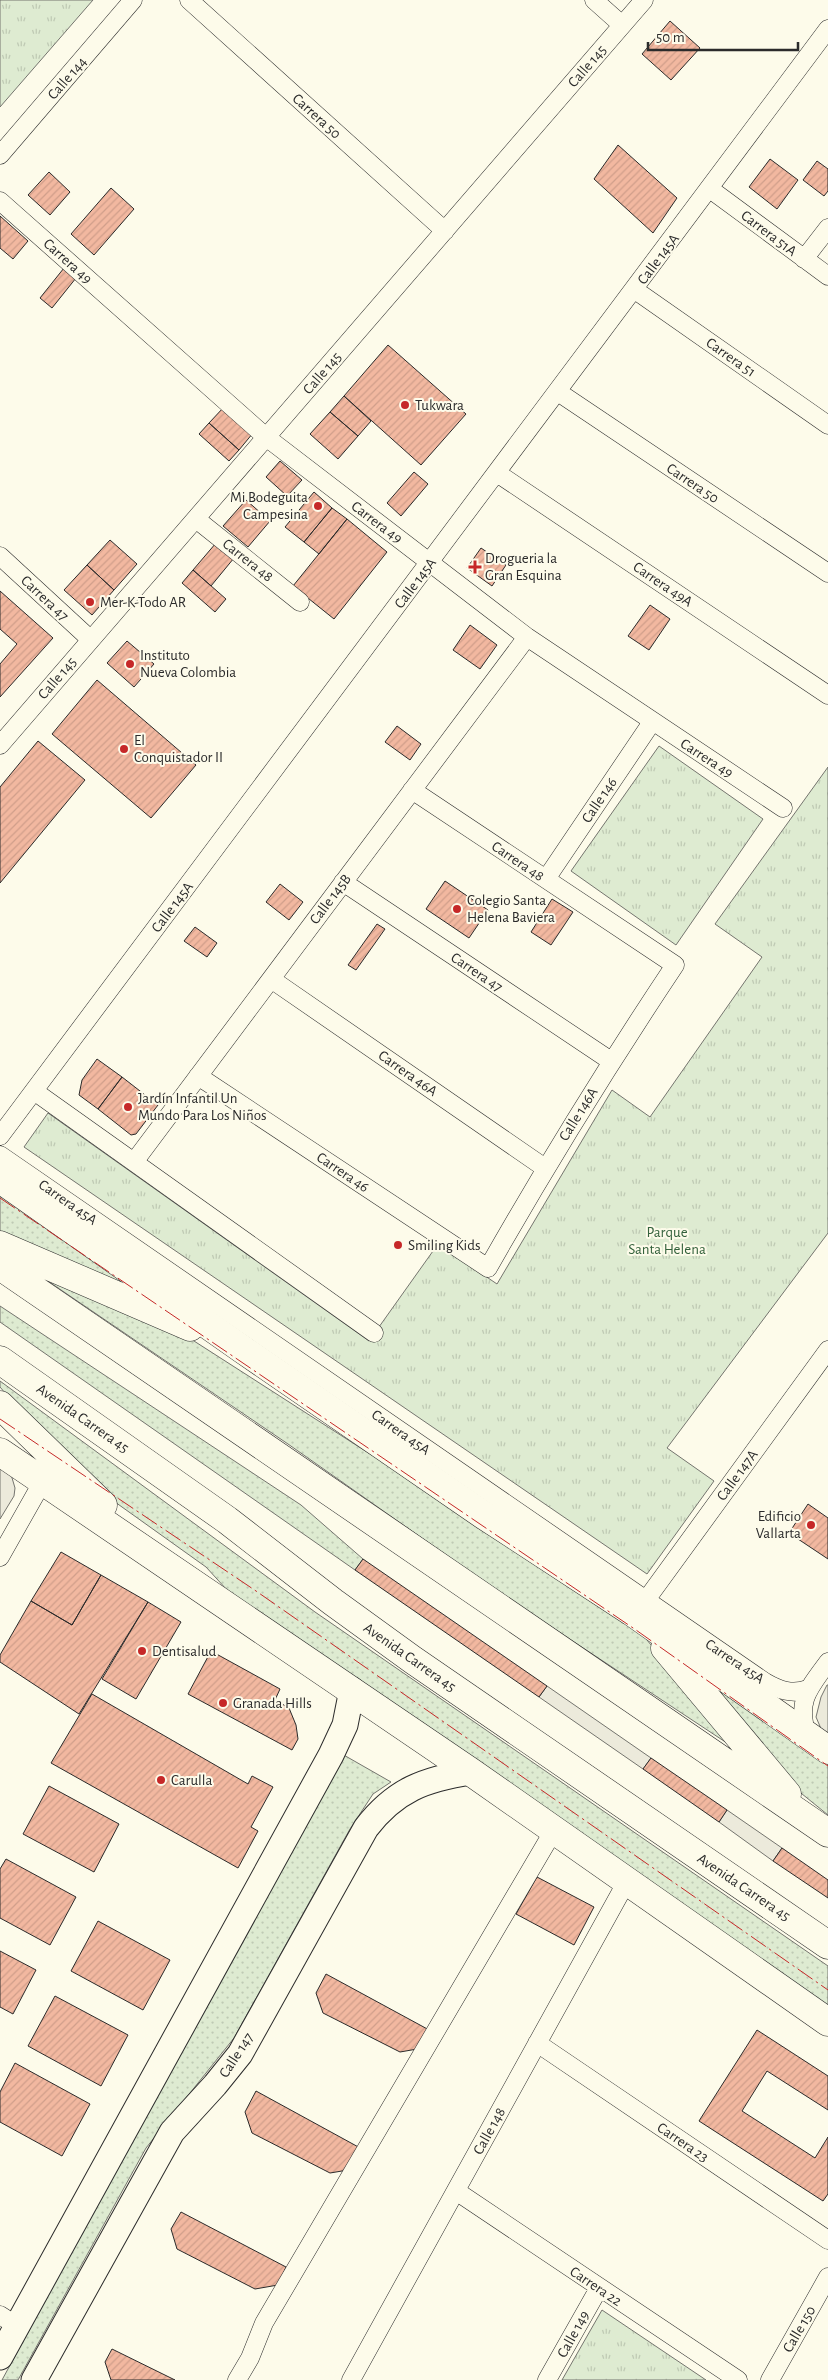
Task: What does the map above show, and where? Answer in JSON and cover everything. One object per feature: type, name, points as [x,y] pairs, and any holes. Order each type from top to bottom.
[{"type":"highway","points":[[0,1179],[482,1514],[639,1606],[818,1742]]},
{"type":"highway","points":[[0,1244],[242,1349]]},
{"type":"highway","points":[[0,1266],[822,1829]]},
{"type":"highway","name":"Avenida Carrera 45","points":[[0,1360],[227,1520],[333,1602],[413,1660],[828,1945]]},
{"type":"highway","points":[[0,1405],[64,1469],[164,1562]]},
{"type":"highway","points":[[0,1452],[352,1690],[828,2022]]},
{"type":"highway","points":[[639,1606],[708,1698],[774,1780],[822,1829]]},
{"type":"main road","points":[[0,2357],[8,2320],[334,1748],[345,1725],[352,1690]]},
{"type":"main road","name":"Calle 147","points":[[34,2380],[172,2132],[216,2086],[240,2054],[366,1828],[378,1812],[407,1790],[436,1778],[471,1772]]},
{"type":"street","name":"Calle 144","points":[[0,156],[133,0]]},
{"type":"street","name":"Carrera 50","points":[[189,0],[444,231]]},
{"type":"street","points":[[594,0],[622,25]]},
{"type":"street","name":"Calle 145","points":[[0,745],[644,0]]},
{"type":"street","name":"Calle 145A","points":[[0,1136],[710,190],[828,29]]},
{"type":"street","name":"Carrera 51A","points":[[710,190],[828,276]]},
{"type":"street","name":"Carrera 49","points":[[0,201],[266,437],[527,637],[783,808]]},
{"type":"street","points":[[804,260],[828,228]]},
{"type":"street","name":"Carrera 51","points":[[635,290],[828,425]]},
{"type":"street","name":"Carrera 50","points":[[558,392],[828,574]]},
{"type":"street","name":"Carrera 49A","points":[[497,474],[828,696]]},
{"type":"street","name":"Carrera 48","points":[[196,519],[300,602]]},
{"type":"street","name":"Carrera 47","points":[[0,556],[90,639]]},
{"type":"street","name":"Calle 145B","points":[[134,1162],[527,637]]},
{"type":"street","name":"Calle 146","points":[[546,879],[652,722]]},
{"type":"street","name":"Carrera 48","points":[[412,790],[675,965]]},
{"type":"street","name":"Carrera 47","points":[[343,882],[611,1062]]},
{"type":"street","name":"Calle 146A","points":[[488,1268],[545,1168],[611,1062],[675,965]]},
{"type":"street","name":"Carrera 46A","points":[[271,979],[545,1168]]},
{"type":"street","name":"Carrera 46","points":[[198,1076],[488,1268]]},
{"type":"street","points":[[34,1091],[374,1333]]},
{"type":"street","name":"Carrera 45A","points":[[0,1155],[639,1606],[773,1687],[784,1692],[808,1690]]},
{"type":"street","name":"Calle 147A","points":[[639,1606],[828,1350]]},
{"type":"street","points":[[0,1557],[43,1481]]},
{"type":"street","points":[[818,1742],[802,1712],[804,1696],[828,1662]]},
{"type":"street","points":[[237,2380],[250,2358],[264,2323],[554,1830]]},
{"type":"street","name":"Calle 148","points":[[351,2380],[627,1881]]},
{"type":"street","name":"Carrera 23","points":[[537,2043],[828,2240]]},
{"type":"street","name":"Carrera 22","points":[[456,2191],[738,2380]]},
{"type":"street","name":"Calle 150","points":[[770,2380],[828,2277]]},
{"type":"street","name":"Calle 149","points":[[547,2380],[599,2288]]},
{"type":"green space","points":[[0,0],[93,0],[0,107]]},
{"type":"green space","points":[[659,746],[763,819],[676,945],[571,871]]},
{"type":"green space","name":"Parque Santa Helena","points":[[828,767],[828,1233],[667,1448],[714,1481],[647,1574],[24,1147],[48,1113],[369,1341],[438,1244],[497,1284],[612,1090],[650,1117],[762,957],[715,924]]},
{"type":"green space","points":[[0,1193],[155,1302],[0,1236]]},
{"type":"green space","points":[[36,1273],[194,1341],[637,1628],[739,1751],[503,1595],[288,1444]]},
{"type":"green space","points":[[0,1306],[301,1505],[363,1559],[355,1570],[0,1322]]},
{"type":"green space","points":[[0,1381],[315,1612],[828,1966],[828,2010],[238,1602],[206,1567],[115,1502],[49,1444],[0,1387]]},
{"type":"green space","points":[[695,1669],[828,1762],[828,1815],[791,1785]]},
{"type":"green space","points":[[342,1754],[391,1782],[373,1794],[350,1829],[234,2038],[146,2148],[18,2380],[2,2380]]},
{"type":"green space","points":[[602,2310],[706,2380],[562,2380]]},
{"type":"shaded area","points":[[0,1463],[10,1471],[15,1488],[14,1496],[0,1519]]},
{"type":"shaded area","points":[[827,1685],[828,1736],[822,1731],[816,1717],[821,1697]]},
{"type":"shaded area","points":[[547,1686],[651,1758],[643,1769],[539,1697]]},
{"type":"shaded area","points":[[727,1810],[782,1848],[773,1861],[719,1822]]},
{"type":"building","points":[[670,21],[700,48],[671,80],[642,54]]},
{"type":"building","points":[[618,145],[677,198],[653,233],[594,179]]},
{"type":"building","points":[[770,159],[798,180],[777,209],[749,187]]},
{"type":"building","points":[[817,161],[828,169],[828,191],[824,196],[803,180]]},
{"type":"building","points":[[49,172],[70,192],[50,215],[28,195]]},
{"type":"building","points":[[111,188],[134,209],[94,255],[71,234]]},
{"type":"building","points":[[0,216],[28,241],[13,259],[0,248]]},
{"type":"building","points":[[64,268],[76,278],[52,308],[40,298]]},
{"type":"building","name":"Tukwara","points":[[388,345],[466,414],[421,465],[344,396]]},
{"type":"building","points":[[344,396],[371,421],[358,436],[330,412]]},
{"type":"building","points":[[224,407],[253,433],[239,450],[209,423]]},
{"type":"building","points":[[330,412],[358,436],[338,459],[310,434]]},
{"type":"building","points":[[209,423],[239,450],[229,461],[199,434]]},
{"type":"building","points":[[280,461],[302,480],[287,496],[266,477]]},
{"type":"building","points":[[414,472],[428,484],[401,516],[387,503]]},
{"type":"building","points":[[314,492],[332,508],[304,542],[285,527]]},
{"type":"building","points":[[246,500],[270,521],[248,547],[223,526]]},
{"type":"building","points":[[332,508],[347,519],[319,554],[304,542]]},
{"type":"building","points":[[347,519],[387,552],[334,619],[293,586]]},
{"type":"building","points":[[110,540],[137,564],[114,590],[87,565]]},
{"type":"building","points":[[216,543],[234,558],[211,586],[193,570]]},
{"type":"building","points":[[481,548],[506,565],[492,586],[467,568]]},
{"type":"building","points":[[87,565],[114,590],[92,615],[64,590]]},
{"type":"building","points":[[193,570],[226,599],[215,612],[182,583]]},
{"type":"building","points":[[0,591],[53,638],[0,697],[0,664],[17,644],[0,629]]},
{"type":"building","points":[[650,605],[670,619],[649,650],[628,636]]},
{"type":"building","points":[[470,625],[497,645],[480,669],[453,650]]},
{"type":"building","name":"Instituto Nueva Colombia","points":[[127,641],[154,664],[134,687],[107,663]]},
{"type":"building","name":"El Conquistador II","points":[[97,680],[196,765],[151,818],[52,734]]},
{"type":"building","points":[[397,726],[421,744],[410,760],[385,742]]},
{"type":"building","points":[[38,741],[85,780],[0,883],[0,787]]},
{"type":"building","name":"Colegio Santa Helena Baviera","points":[[445,881],[488,910],[469,938],[426,909]]},
{"type":"building","points":[[280,884],[303,902],[289,920],[266,902]]},
{"type":"building","points":[[552,899],[573,912],[551,945],[531,932]]},
{"type":"building","points":[[377,924],[385,929],[356,970],[348,965]]},
{"type":"building","points":[[195,927],[217,943],[207,957],[184,941]]},
{"type":"building","points":[[97,1059],[122,1077],[98,1109],[79,1095],[82,1080]]},
{"type":"building","name":"Jardín Infantil Un Mundo Para Los Niños","points":[[122,1077],[158,1105],[136,1134],[131,1135],[98,1109]]},
{"type":"building","name":"Edificio Vallarta","points":[[808,1504],[828,1518],[828,1559],[789,1533]]},
{"type":"building","points":[[61,1552],[101,1575],[72,1625],[31,1601]]},
{"type":"building","points":[[363,1559],[547,1686],[539,1697],[355,1570]]},
{"type":"building","points":[[101,1575],[148,1602],[79,1714],[0,1662],[0,1655],[31,1601],[72,1625]]},
{"type":"building","name":"Dentisalud","points":[[148,1602],[181,1622],[136,1699],[102,1679]]},
{"type":"building","points":[[211,1651],[280,1689],[275,1700],[289,1708],[296,1725],[298,1739],[292,1750],[188,1694]]},
{"type":"building","name":"Carulla","points":[[92,1694],[248,1784],[252,1776],[273,1787],[251,1827],[258,1831],[238,1868],[51,1763]]},
{"type":"building","points":[[651,1758],[727,1810],[719,1822],[643,1769]]},
{"type":"building","points":[[49,1786],[119,1824],[94,1872],[23,1834]]},
{"type":"building","points":[[782,1848],[828,1880],[828,1898],[773,1861]]},
{"type":"building","points":[[6,1859],[76,1897],[50,1945],[0,1918],[0,1869]]},
{"type":"building","points":[[537,1877],[594,1907],[574,1945],[516,1914]]},
{"type":"building","points":[[98,1921],[170,1960],[143,2010],[71,1971]]},
{"type":"building","points":[[0,1951],[36,1970],[13,2014],[0,2007]]},
{"type":"building","points":[[326,1974],[431,2031],[423,2048],[400,2052],[323,2013],[316,1993]]},
{"type":"building","points":[[55,1996],[128,2035],[101,2086],[28,2046]]},
{"type":"building","points":[[757,2030],[828,2076],[828,2110],[767,2071],[742,2111],[815,2158],[828,2137],[828,2194],[823,2201],[699,2121]]},
{"type":"building","points":[[15,2063],[90,2104],[62,2156],[0,2122],[0,2092]]},
{"type":"building","points":[[256,2091],[362,2149],[354,2169],[330,2173],[252,2133],[245,2112]]},
{"type":"building","points":[[181,2212],[286,2267],[278,2285],[255,2289],[177,2249],[171,2229]]},
{"type":"building","points":[[112,2349],[175,2380],[111,2380],[105,2362]]},
{"type":"power","points":[[0,1198],[636,1630],[828,1766]]},
{"type":"power","points":[[0,1419],[256,1591],[828,1990]]},
{"type":"place","name":"Tukwara","points":[[405,405]]},
{"type":"place","name":"Mi Bodeguita Campesina","points":[[318,506]]},
{"type":"place","name":"Drogueria la Gran Esquina","points":[[475,567]]},
{"type":"place","name":"Mer-K-Todo AR","points":[[90,602]]},
{"type":"place","name":"Instituto Nueva Colombia","points":[[130,664]]},
{"type":"place","name":"El Conquistador II","points":[[124,749]]},
{"type":"place","name":"Colegio Santa Helena Baviera","points":[[457,909]]},
{"type":"place","name":"Jardín Infantil Un Mundo Para Los Niños","points":[[128,1107]]},
{"type":"place","name":"Smiling Kids","points":[[398,1245]]},
{"type":"place","name":"Edificio Vallarta","points":[[811,1525]]},
{"type":"place","name":"Dentisalud","points":[[142,1651]]},
{"type":"place","name":"Granada Hills","points":[[223,1703]]},
{"type":"place","name":"Carulla","points":[[161,1780]]}]
